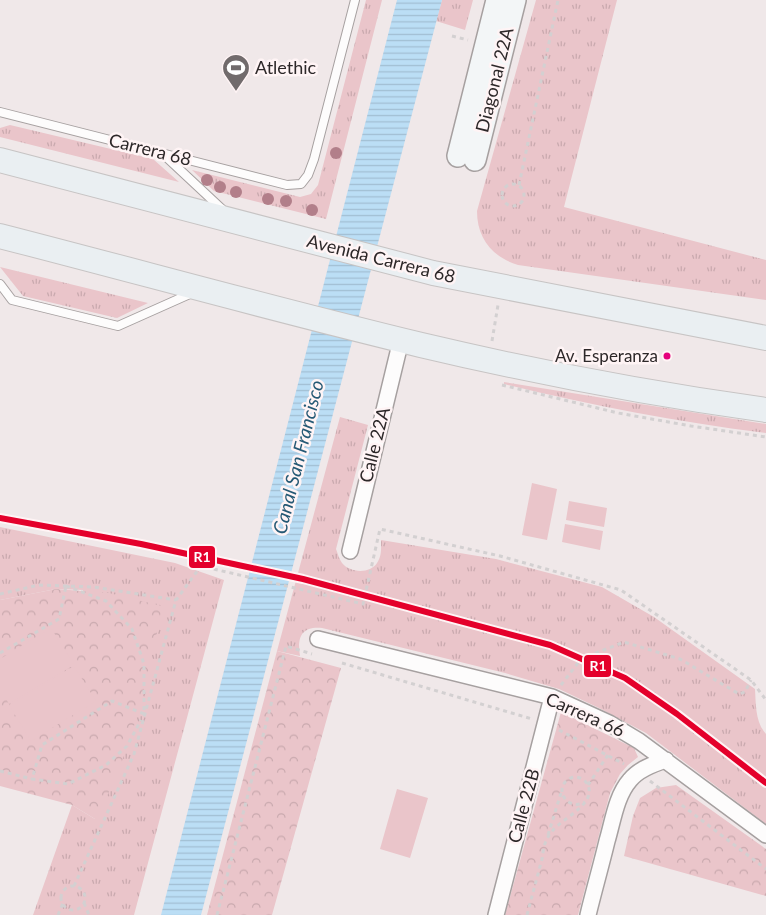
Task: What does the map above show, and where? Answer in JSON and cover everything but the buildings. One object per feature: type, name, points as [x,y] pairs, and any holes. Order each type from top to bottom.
[{"type":"main road","name":"Avenida Carrera 68","points":[[0,160],[323,245],[500,287],[766,338]]},
{"type":"main road","points":[[0,236],[401,340],[666,395],[766,410]]},
{"type":"street","name":"Diagonal 22A","points":[[496,0],[467,158],[515,0]]},
{"type":"street","name":"Calle 22A","points":[[350,551],[401,340]]},
{"type":"street","name":"Carrera 66","points":[[318,639],[552,697],[609,723],[666,760],[766,835]]},
{"type":"street","name":"Calle 22B","points":[[496,915],[552,697]]},
{"type":"street","points":[[588,915],[616,808],[624,789],[630,779],[639,772],[652,764],[666,760]]},
{"type":"lane","name":"Carrera 68","points":[[0,112],[287,185],[301,184],[308,175],[314,159],[355,0]]},
{"type":"lane","points":[[0,118],[9,114]]},
{"type":"lane","points":[[163,153],[236,222]]},
{"type":"lane","points":[[0,284],[12,300],[118,326],[202,288]]},
{"type":"path","points":[[519,185],[508,184],[503,189],[502,197],[508,205],[516,206],[522,202],[524,195],[519,185],[558,0]]},
{"type":"path","points":[[490,360],[500,287]]},
{"type":"path","points":[[74,886],[134,754],[176,600],[202,566],[363,604],[380,529],[500,556],[621,590],[751,680],[766,700]]},
{"type":"path","points":[[0,594],[39,585],[94,587],[176,600]]},
{"type":"path","points":[[0,653],[59,619],[66,586]]},
{"type":"path","points":[[0,771],[32,779],[68,784],[106,765],[126,746],[144,714],[144,664],[132,629],[106,601],[66,586]]},
{"type":"path","points":[[552,697],[581,659],[624,642],[680,659],[739,694],[745,692],[751,680]]},
{"type":"path","points":[[217,915],[286,646],[314,654]]},
{"type":"path","points":[[341,663],[546,723],[639,772],[766,869]]},
{"type":"path","points":[[32,779],[42,745],[112,701],[144,714]]},
{"type":"path","points":[[588,785],[608,755]]},
{"type":"path","points":[[527,915],[548,836],[565,782],[573,777],[582,778],[588,785],[589,794],[585,802],[548,836]]},
{"type":"path","points":[[562,790],[562,795],[568,802],[576,805],[585,802]]},
{"type":"path","points":[[58,915],[63,904],[62,896],[64,890],[74,886],[82,889],[84,892],[84,903],[89,915]]},
{"type":"path","points":[[63,904],[75,910],[84,903]]},
{"type":"green space","points":[[366,0],[382,0],[326,219],[214,191],[192,170],[300,197],[311,194],[318,185]]},
{"type":"green space","points":[[442,0],[473,0],[465,30],[436,21]]},
{"type":"green space","points":[[536,0],[617,0],[564,207],[766,260],[766,300],[518,265],[501,257],[488,245],[480,230],[477,211]]},
{"type":"green space","points":[[10,125],[153,159],[179,182],[0,137],[0,128]]},
{"type":"green space","points":[[0,267],[148,303],[117,318],[23,296]]},
{"type":"green space","points":[[504,382],[766,424],[766,433],[700,424],[601,406],[536,392],[504,384]]},
{"type":"green space","points":[[340,417],[368,425],[336,549],[342,563],[350,569],[360,571],[374,567],[380,558],[381,540],[496,559],[602,587],[654,617],[755,689],[758,718],[766,734],[766,824],[646,733],[559,689],[505,673],[322,628],[309,629],[302,634],[299,644],[300,656],[277,651]]},
{"type":"green space","points":[[532,483],[557,489],[547,540],[522,535]]},
{"type":"green space","points":[[569,501],[607,508],[604,527],[566,520]]},
{"type":"green space","points":[[565,524],[603,531],[600,550],[562,542]]},
{"type":"green space","points":[[0,527],[175,563],[224,580],[134,915],[33,915],[72,805],[95,819],[83,590],[56,589],[0,600]]},
{"type":"green space","points":[[56,589],[109,593],[162,606],[151,661],[129,742],[108,794],[95,819],[72,805],[0,786],[0,600]]},
{"type":"green space","points":[[51,628],[74,665],[9,704],[0,689],[0,659]]},
{"type":"green space","points":[[277,651],[341,668],[272,915],[207,915]]},
{"type":"green space","points":[[74,666],[96,701],[31,741],[9,705]]},
{"type":"green space","points":[[561,712],[634,748],[638,757],[620,774],[610,793],[578,915],[505,915]]},
{"type":"green space","points":[[676,785],[766,849],[766,896],[624,856],[633,816],[640,798],[656,788]]},
{"type":"green space","points":[[397,789],[428,798],[410,858],[380,849]]},
{"type":"water","name":"Canal San Francisco","points":[[397,0],[442,0],[201,915],[161,915]]},
{"type":"transit line","name":"R1","points":[[0,518],[141,544],[303,579],[550,645],[625,678],[677,714],[766,783]]},
{"type":"place","name":"Atlethic","points":[[236,92]]},
{"type":"place","name":"Av. Esperanza","points":[[667,356]]}]
